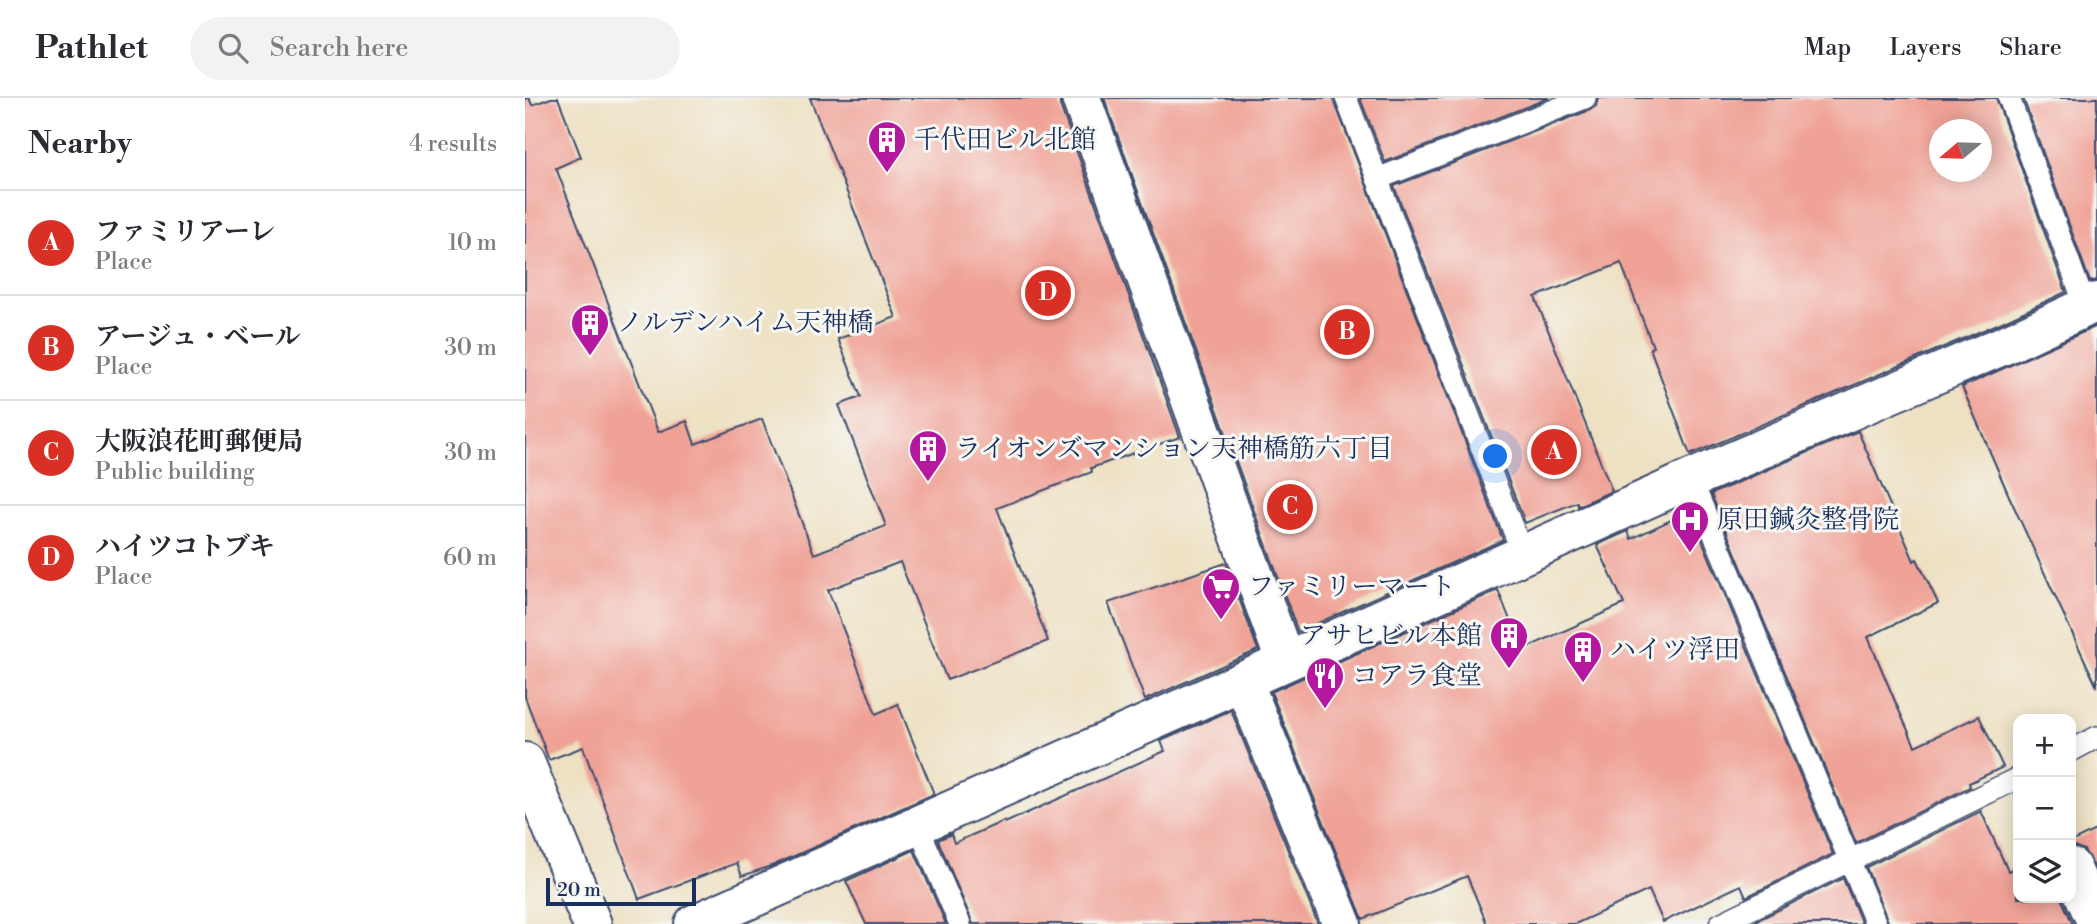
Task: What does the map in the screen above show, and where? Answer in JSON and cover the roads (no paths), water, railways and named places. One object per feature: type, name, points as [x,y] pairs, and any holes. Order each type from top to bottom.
[{"type":"street","points":[[1081,98],[1285,661]]},
{"type":"street","points":[[694,924],[1691,479],[2091,305]]},
{"type":"street","points":[[1243,681],[1342,924]]},
{"type":"street","points":[[525,762],[592,924]]},
{"type":"street","points":[[2076,878],[2097,923]]},
{"type":"lane","points":[[1346,98],[1523,555]]},
{"type":"lane","points":[[1377,179],[1585,98]]},
{"type":"lane","points":[[2008,98],[2091,305]]},
{"type":"lane","points":[[1691,479],[1876,924]]},
{"type":"lane","points":[[2076,748],[2097,737]]},
{"type":"lane","points":[[1720,924],[2013,780]]},
{"type":"lane","points":[[917,824],[960,924]]},
{"type":"place","name":"千代田ビル北館","points":[[887,174]]},
{"type":"place","name":"ハイツコトブキ","points":[[1048,293]]},
{"type":"place","name":"アージュ・ベール","points":[[1347,332]]},
{"type":"place","name":"ノルデンハイム天神橋","points":[[590,357]]},
{"type":"place","name":"ファミリアーレ","points":[[1554,452]]},
{"type":"place","name":"ライオンズマンション天神橋筋六丁目","points":[[928,483]]},
{"type":"place","name":"大阪浪花町郵便局","points":[[1290,507]]},
{"type":"place","name":"原田鍼灸整骨院","points":[[1690,554]]},
{"type":"place","name":"ファミリーマート","points":[[1221,621]]},
{"type":"place","name":"アサヒビル本館","points":[[1509,670]]},
{"type":"place","name":"ハイツ浮田","points":[[1583,684]]},
{"type":"place","name":"コアラ食堂","points":[[1325,710]]}]
